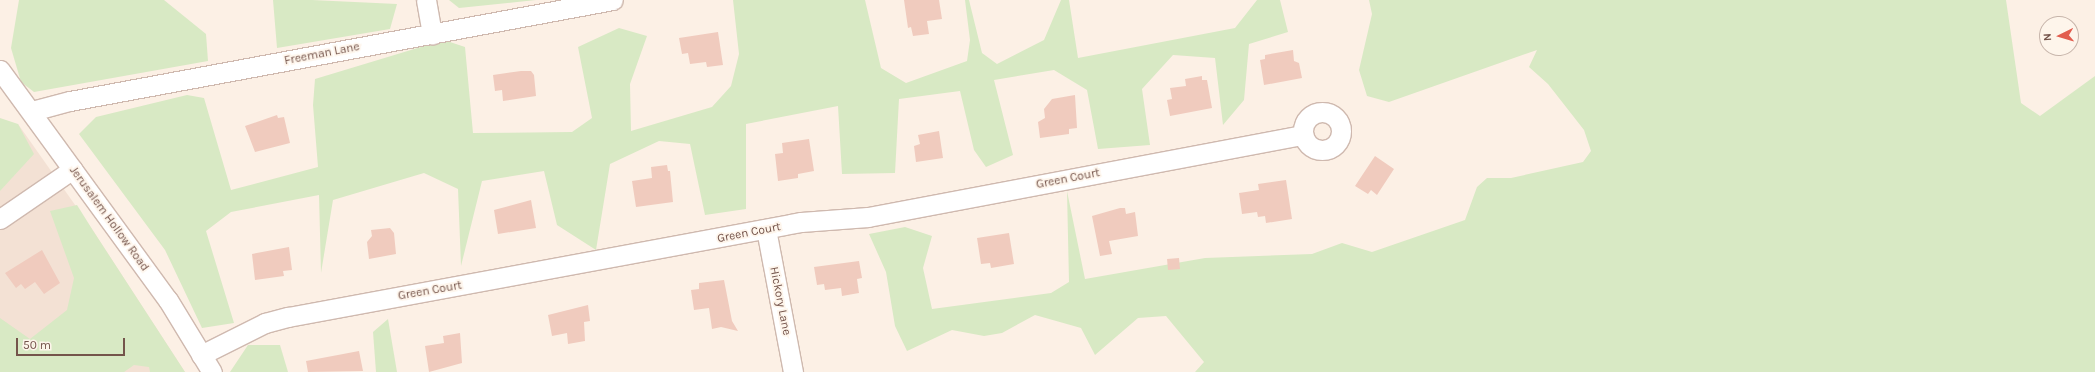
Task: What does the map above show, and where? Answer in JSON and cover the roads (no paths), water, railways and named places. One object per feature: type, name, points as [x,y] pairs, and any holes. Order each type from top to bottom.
[{"type":"street","points":[[426,0],[432,34]]},
{"type":"street","name":"Freeman Lane","points":[[32,111],[70,101],[613,0]]},
{"type":"street","name":"Jerusalem Hollow Road","points":[[0,70],[32,111],[168,300],[212,372]]},
{"type":"street","name":"Green Court","points":[[201,355],[264,323],[288,317],[802,222],[868,217],[1303,135]]},
{"type":"street","points":[[0,220],[73,169]]},
{"type":"street","name":"Hickory Lane","points":[[766,229],[793,372]]}]
